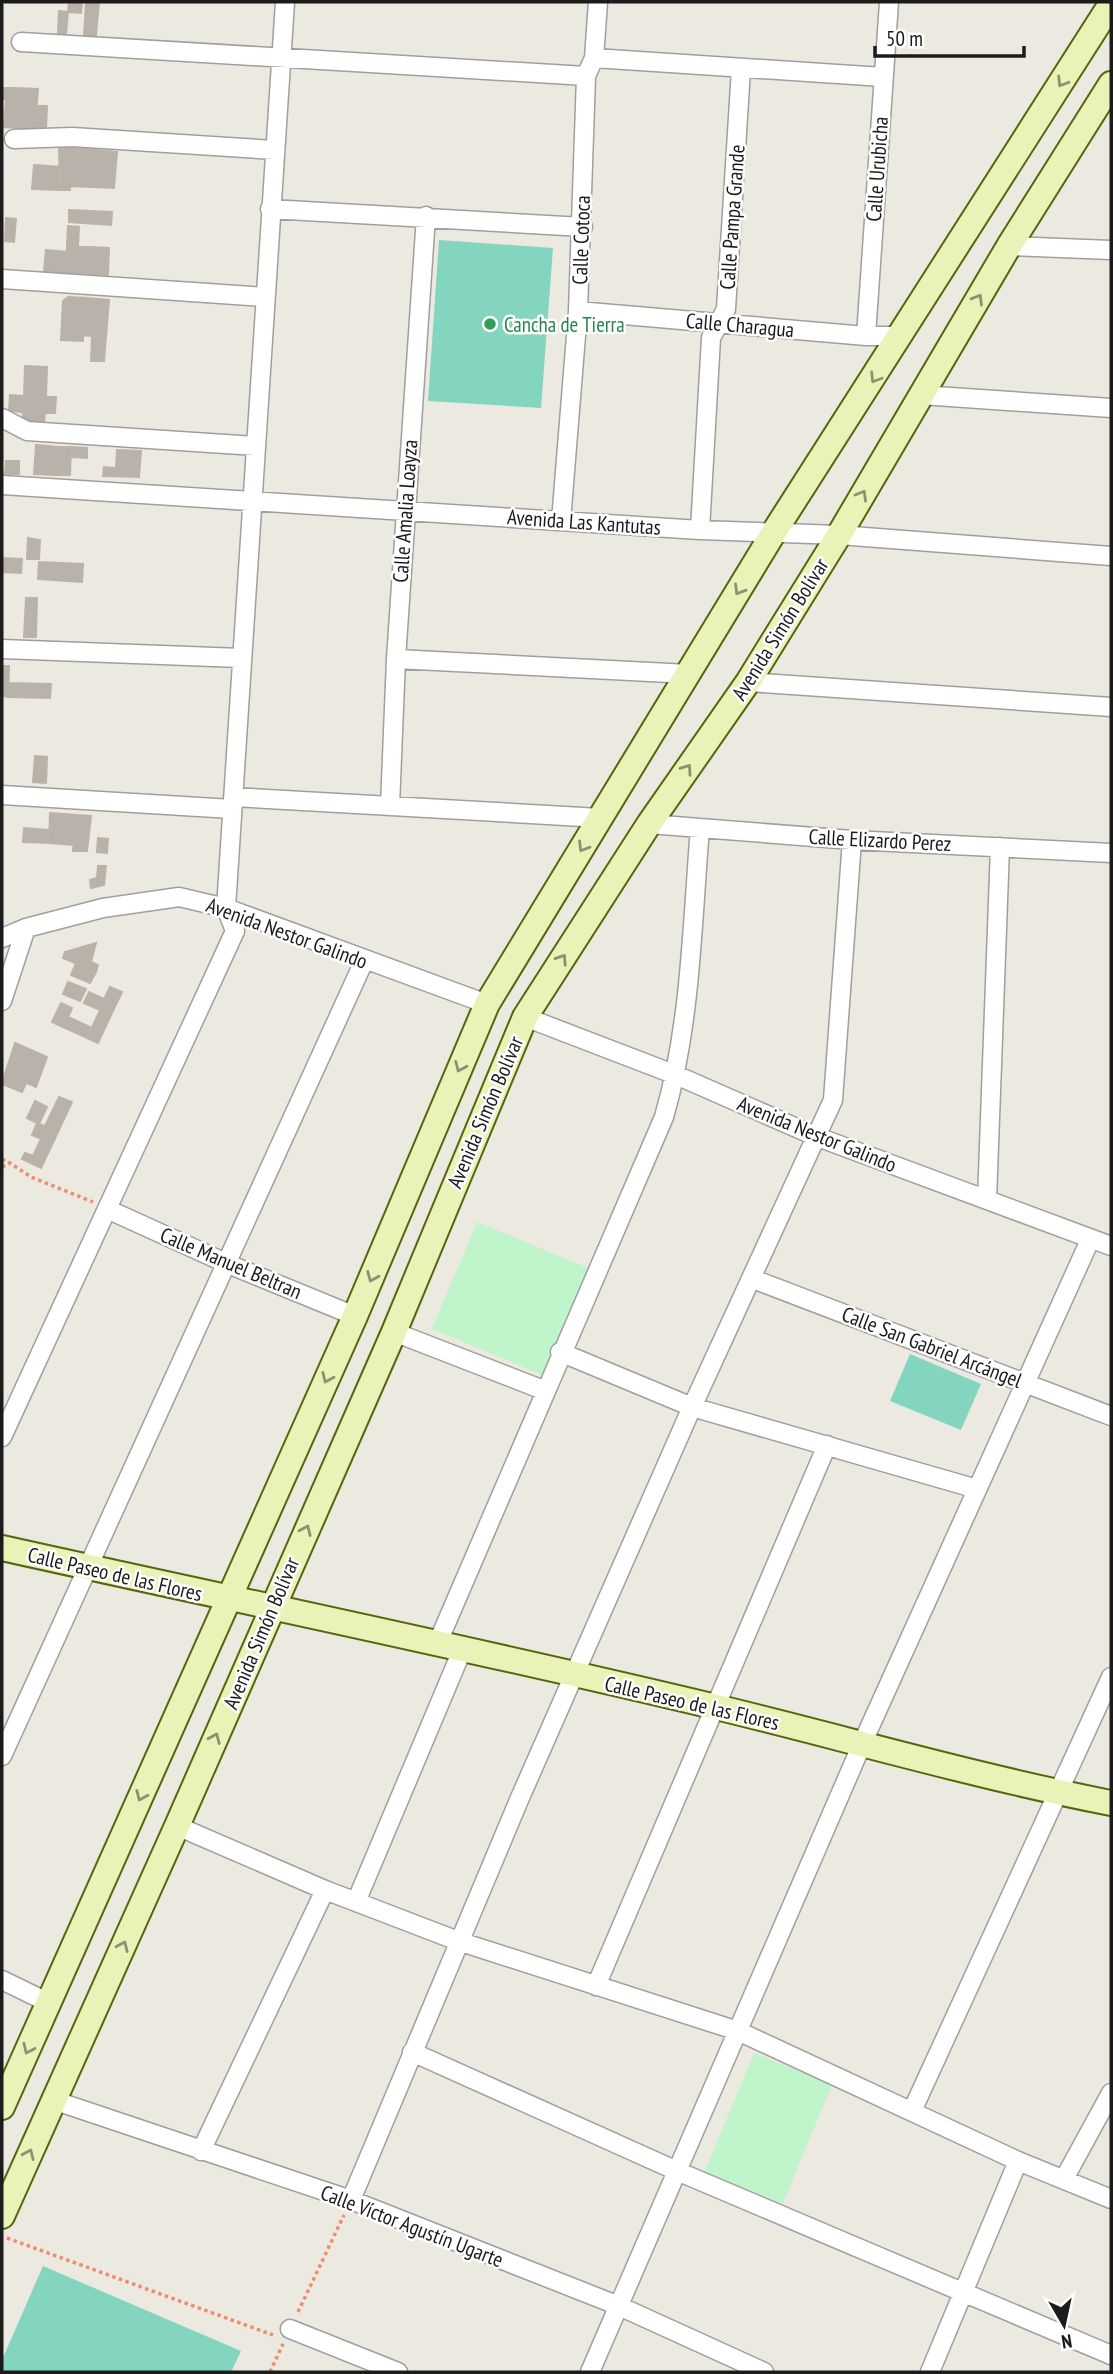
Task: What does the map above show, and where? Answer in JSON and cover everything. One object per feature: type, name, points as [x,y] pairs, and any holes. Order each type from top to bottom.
[{"type":"street","points":[[2,1437],[235,931],[226,908],[285,2]]},
{"type":"street","name":"Calle Cotoca","points":[[562,521],[583,227],[586,76],[594,58],[598,2]]},
{"type":"street","name":"Calle Urubicha","points":[[866,336],[889,2]]},
{"type":"street","name":"Avenida Simón Bolívar","points":[[2,2107],[355,1316],[487,1004],[774,532],[1111,4]]},
{"type":"street","points":[[21,42],[586,76]]},
{"type":"street","points":[[594,58],[883,77]]},
{"type":"street","name":"Calle Pampa Grande","points":[[700,530],[711,338],[726,309],[741,69]]},
{"type":"street","name":"Avenida Simón Bolívar","points":[[2,2216],[394,1332],[526,1017],[649,824],[748,682],[839,536],[1009,246],[1111,84]]},
{"type":"street","points":[[14,139],[72,137],[274,150]]},
{"type":"street","points":[[270,209],[583,227]]},
{"type":"street","name":"Calle Amalia Loayza","points":[[390,806],[405,511],[426,216]]},
{"type":"street","points":[[1009,246],[1111,250]]},
{"type":"street","points":[[2,279],[265,297]]},
{"type":"street","name":"Calle Charagua","points":[[578,311],[866,336],[901,336]]},
{"type":"street","points":[[921,395],[1111,408]]},
{"type":"street","points":[[2,418],[27,430],[256,446]]},
{"type":"street","name":"Avenida Las Kantutas","points":[[2,485],[700,530],[839,536],[1111,556]]},
{"type":"street","points":[[2,649],[242,658]]},
{"type":"street","points":[[396,659],[689,674]]},
{"type":"street","points":[[748,682],[1111,707]]},
{"type":"street","points":[[2,795],[390,806],[600,818]]},
{"type":"street","name":"Calle Elizardo Perez","points":[[649,824],[852,840],[1111,853]]},
{"type":"street","points":[[438,1642],[546,1391],[560,1352],[664,1117],[676,1075],[688,983],[700,828]]},
{"type":"street","points":[[351,2200],[458,1941],[692,1407],[833,1100],[852,840]]},
{"type":"street","points":[[987,1200],[1000,847]]},
{"type":"street","name":"Avenida Nestor Galindo","points":[[2,938],[26,928],[103,908],[179,897],[226,908],[364,961],[487,1004]]},
{"type":"street","points":[[2,1001],[26,928]]},
{"type":"street","points":[[2,1756],[364,961]]},
{"type":"street","points":[[487,1004],[526,1017]]},
{"type":"street","name":"Avenida Nestor Galindo","points":[[526,1017],[676,1075],[816,1136],[1111,1246]]},
{"type":"street","name":"Calle Manuel Beltran","points":[[107,1209],[228,1264],[355,1316]]},
{"type":"street","points":[[590,2372],[862,1744],[1090,1240]]},
{"type":"street","name":"Calle San Gabriel Arcángel","points":[[753,1279],[1111,1416]]},
{"type":"street","points":[[394,1332],[546,1391]]},
{"type":"street","points":[[560,1352],[692,1407],[977,1489]]},
{"type":"street","points":[[596,1986],[827,1445]]},
{"type":"street","name":"Calle Paseo de las Flores","points":[[2,1548],[228,1600],[272,1606],[438,1642],[1111,1803]]},
{"type":"street","points":[[356,1902],[463,1648]]},
{"type":"street","points":[[912,2111],[1111,1677]]},
{"type":"street","points":[[177,1826],[326,1890],[458,1941],[738,2031],[1018,2161],[1111,2199]]},
{"type":"street","points":[[201,2151],[326,1890]]},
{"type":"street","points":[[2,1980],[49,2003]]},
{"type":"street","points":[[412,2052],[677,2171],[1111,2356]]},
{"type":"street","points":[[1064,2179],[1111,2093]]},
{"type":"street","name":"Calle Víctor Agustín Ugarte","points":[[53,2101],[351,2200],[619,2306],[764,2372]]},
{"type":"street","points":[[930,2372],[1018,2161]]},
{"type":"street","points":[[290,2329],[398,2372]]},
{"type":"path","points":[[2,1159],[32,1177],[69,1190],[107,1209]]},
{"type":"path","points":[[2,1167],[10,1163]]},
{"type":"path","points":[[290,2329],[351,2200]]},
{"type":"path","points":[[2,2236],[285,2339],[270,2372]]},
{"type":"green space","name":"Cancha de Tierra","points":[[439,240],[553,248],[541,408],[428,401]]},
{"type":"green space","points":[[477,1222],[588,1268],[542,1375],[432,1329]]},
{"type":"green space","points":[[910,1354],[981,1384],[961,1430],[890,1401]]},
{"type":"green space","points":[[754,2053],[832,2085],[782,2205],[704,2173]]},
{"type":"green space","points":[[43,2266],[241,2351],[231,2372],[2,2372],[2,2360]]},
{"type":"building","points":[[69,2],[82,2],[81,13],[68,12]]},
{"type":"building","points":[[86,2],[99,2],[96,35],[84,35]]},
{"type":"building","points":[[59,11],[68,12],[66,34],[58,33]]},
{"type":"building","points":[[2,88],[15,88],[15,99],[2,99]]},
{"type":"building","points":[[15,88],[38,89],[37,100],[15,99]]},
{"type":"building","points":[[6,99],[37,100],[35,129],[4,127]]},
{"type":"building","points":[[37,106],[47,106],[46,128],[35,129]]},
{"type":"building","points":[[74,148],[70,190],[60,190],[59,149]]},
{"type":"building","points":[[74,148],[117,152],[114,188],[71,186]]},
{"type":"building","points":[[34,165],[62,167],[60,190],[32,189]]},
{"type":"building","points":[[69,210],[112,212],[111,225],[69,222]]},
{"type":"building","points":[[6,218],[16,219],[14,242],[5,241]]},
{"type":"building","points":[[68,226],[79,227],[78,246],[67,246]]},
{"type":"building","points":[[67,246],[109,248],[108,275],[66,273]]},
{"type":"building","points":[[46,250],[67,252],[66,273],[44,271]]},
{"type":"building","points":[[68,297],[86,298],[83,341],[61,340],[63,301]]},
{"type":"building","points":[[86,298],[109,300],[104,361],[91,361],[92,336],[83,335]]},
{"type":"building","points":[[25,366],[47,367],[46,397],[56,397],[55,413],[45,413],[44,424],[22,423],[23,412],[9,411],[10,395],[24,396]]},
{"type":"building","points":[[36,445],[57,447],[55,475],[34,474]]},
{"type":"building","points":[[57,447],[71,447],[70,475],[55,475]]},
{"type":"building","points":[[71,447],[87,448],[87,458],[71,457]]},
{"type":"building","points":[[117,450],[141,451],[139,477],[103,476],[104,467],[116,468]]},
{"type":"building","points":[[6,461],[19,461],[19,474],[5,474]]},
{"type":"building","points":[[28,538],[40,540],[39,559],[27,559]]},
{"type":"building","points":[[2,558],[22,559],[21,573],[2,572]]},
{"type":"building","points":[[39,562],[83,564],[82,582],[38,579]]},
{"type":"building","points":[[26,598],[37,598],[36,637],[24,637]]},
{"type":"building","points":[[2,666],[9,666],[8,697],[2,696]]},
{"type":"building","points":[[9,683],[51,684],[50,698],[8,697]]},
{"type":"building","points":[[35,756],[47,757],[46,783],[33,782]]},
{"type":"building","points":[[50,813],[76,815],[74,845],[49,843]]},
{"type":"building","points":[[76,815],[91,816],[87,851],[73,851]]},
{"type":"building","points":[[24,828],[49,830],[49,843],[23,842]]},
{"type":"building","points":[[98,838],[108,839],[107,853],[97,852]]},
{"type":"building","points":[[98,866],[106,866],[104,885],[91,888],[90,880],[97,878]]},
{"type":"building","points":[[96,943],[91,962],[98,965],[96,972],[63,958],[65,952]]},
{"type":"building","points":[[76,963],[96,972],[90,983],[71,975]]},
{"type":"building","points":[[68,982],[86,989],[80,1001],[63,994]]},
{"type":"building","points":[[110,987],[122,992],[111,1015],[84,1003],[89,992],[104,999]]},
{"type":"building","points":[[61,1003],[72,1008],[68,1017],[92,1028],[100,1010],[111,1015],[98,1043],[52,1022]]},
{"type":"building","points":[[15,1043],[47,1057],[36,1087],[5,1074]]},
{"type":"building","points":[[5,1074],[26,1083],[22,1092],[2,1084]]},
{"type":"building","points":[[59,1097],[72,1102],[58,1132],[45,1126]]},
{"type":"building","points":[[35,1101],[47,1107],[39,1124],[27,1118]]},
{"type":"building","points":[[37,1123],[58,1132],[41,1168],[22,1159],[25,1153],[33,1156],[41,1139],[32,1135]]},
{"type":"place","name":"Cancha de Tierra","points":[[490,324]]}]
